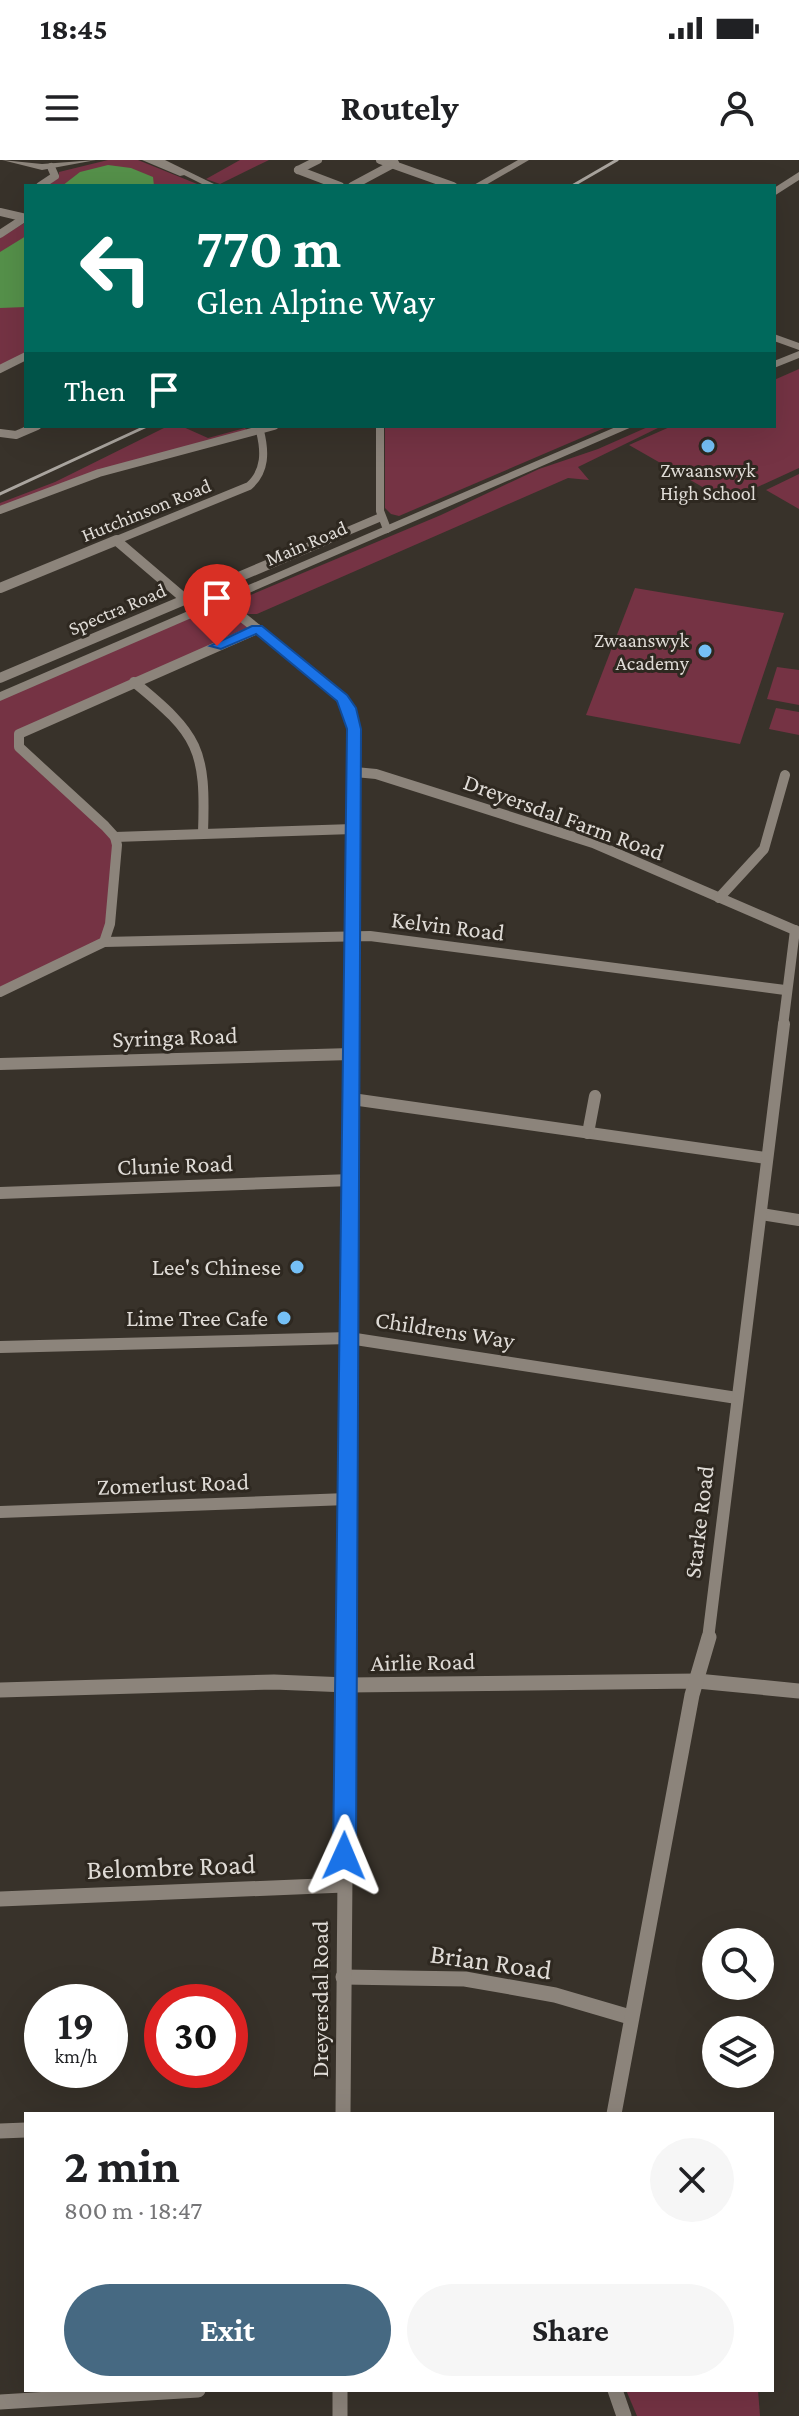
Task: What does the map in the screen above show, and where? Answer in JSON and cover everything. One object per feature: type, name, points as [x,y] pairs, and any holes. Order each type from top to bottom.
[{"type":"main road","points":[[7,160],[51,167],[91,160]]},
{"type":"main road","points":[[147,160],[184,174]]},
{"type":"main road","points":[[776,192],[799,175]]},
{"type":"main road","points":[[776,338],[799,350]]},
{"type":"main road","points":[[776,356],[799,350]]},
{"type":"main road","points":[[776,364],[799,350]]},
{"type":"main road","name":"Main Road","points":[[0,697],[222,601],[384,523],[623,428]]},
{"type":"street","points":[[158,160],[208,184]]},
{"type":"street","points":[[318,160],[298,170],[335,184]]},
{"type":"street","points":[[380,160],[448,184]]},
{"type":"street","points":[[356,184],[401,160]]},
{"type":"street","points":[[481,184],[525,160]]},
{"type":"street","points":[[43,184],[55,176],[51,167]]},
{"type":"street","points":[[0,212],[24,218]]},
{"type":"street","points":[[0,234],[24,219]]},
{"type":"street","points":[[0,369],[24,357]]},
{"type":"street","points":[[0,433],[11,435],[31,428]]},
{"type":"street","points":[[0,510],[99,473],[268,428]]},
{"type":"street","points":[[380,428],[384,523]]},
{"type":"street","name":"Hutchinson Road","points":[[2,585],[117,541],[255,482],[263,462],[260,431]]},
{"type":"street","name":"Spectra Road","points":[[0,678],[185,599],[384,523]]},
{"type":"street","points":[[117,541],[185,599]]},
{"type":"street","name":"Dreyersdal Road","points":[[222,601],[331,688],[349,708],[354,729],[343,2112]]},
{"type":"street","points":[[0,992],[104,942],[110,924],[117,845],[115,837],[19,747],[17,737],[28,728],[257,629]]},
{"type":"street","points":[[40,662],[54,673]]},
{"type":"street","points":[[134,682],[188,730],[203,758],[206,776],[203,833]]},
{"type":"street","name":"Dreyersdal Farm Road","points":[[355,772],[376,774],[593,843],[797,931]]},
{"type":"street","points":[[719,898],[764,849],[785,775]]},
{"type":"street","points":[[115,837],[353,829]]},
{"type":"street","name":"Starke Road","points":[[614,2112],[630,2017],[697,1681],[707,1650],[761,1214],[785,990],[797,931]]},
{"type":"street","name":"Kelvin Road","points":[[104,942],[353,936],[785,990]]},
{"type":"street","name":"Syringa Road","points":[[0,1064],[351,1054]]},
{"type":"street","points":[[588,1133],[595,1096]]},
{"type":"street","points":[[352,1099],[766,1158]]},
{"type":"street","name":"Clunie Road","points":[[0,1193],[351,1180]]},
{"type":"street","points":[[761,1214],[799,1220]]},
{"type":"street","name":"Childrens Way","points":[[0,1347],[349,1338],[737,1398]]},
{"type":"street","name":"Zomerlust Road","points":[[0,1512],[347,1499]]},
{"type":"street","name":"Airlie Road","points":[[0,1690],[258,1682],[347,1685],[697,1681],[799,1691]]},
{"type":"street","name":"Belombre Road","points":[[0,1899],[344,1885]]},
{"type":"street","name":"Brian Road","points":[[343,1977],[465,1979],[555,1995],[630,2017]]},
{"type":"street","points":[[0,2131],[24,2130]]},
{"type":"street","points":[[0,2402],[165,2392]]},
{"type":"street","points":[[340,2392],[340,2416]]},
{"type":"street","points":[[616,2392],[624,2416]]},
{"type":"shaded area","points":[[108,160],[138,160],[197,184],[47,184],[59,172]]},
{"type":"shaded area","points":[[240,160],[269,160],[220,184],[206,179]]},
{"type":"shaded area","points":[[108,165],[131,168],[153,177],[154,184],[65,184],[80,172]]},
{"type":"shaded area","points":[[24,223],[24,354],[0,366],[0,238]]},
{"type":"shaded area","points":[[24,237],[24,307],[0,308],[0,252]]},
{"type":"shaded area","name":"Zwaanswyk High School","points":[[799,369],[799,468],[727,501],[629,445],[667,428],[776,428],[776,379]]},
{"type":"shaded area","points":[[164,428],[186,428],[208,438],[245,428],[248,432],[0,506],[0,503],[55,482]]},
{"type":"shaded area","points":[[385,428],[604,428],[399,516],[385,508]]},
{"type":"shaded area","points":[[645,428],[658,428],[578,467],[589,480],[568,478],[257,614],[247,614],[239,607],[241,599],[441,515],[539,469],[598,449]]},
{"type":"shaded area","points":[[799,474],[799,509],[766,490]]},
{"type":"shaded area","points":[[635,588],[784,613],[740,744],[586,715]]},
{"type":"shaded area","points":[[222,601],[257,629],[28,728],[17,741],[115,837],[104,942],[0,992],[0,697]]},
{"type":"shaded area","points":[[777,667],[799,670],[799,705],[767,699]]},
{"type":"shaded area","points":[[776,708],[799,712],[799,735],[769,729]]},
{"type":"shaded area","points":[[627,2392],[758,2392],[760,2416],[637,2416]]},
{"type":"railway","points":[[575,184],[617,160]]},
{"type":"railway","points":[[0,494],[143,428]]},
{"type":"place","name":"Zwaanswyk High School","points":[[708,446]]},
{"type":"place","name":"Zwaanswyk Academy","points":[[705,651]]},
{"type":"place","name":"Lee's Chinese","points":[[297,1267]]},
{"type":"place","name":"Lime Tree Cafe","points":[[284,1318]]},
{"type":"route","points":[[217,646],[257,629],[342,698],[349,708],[354,729],[344,1856]]}]
